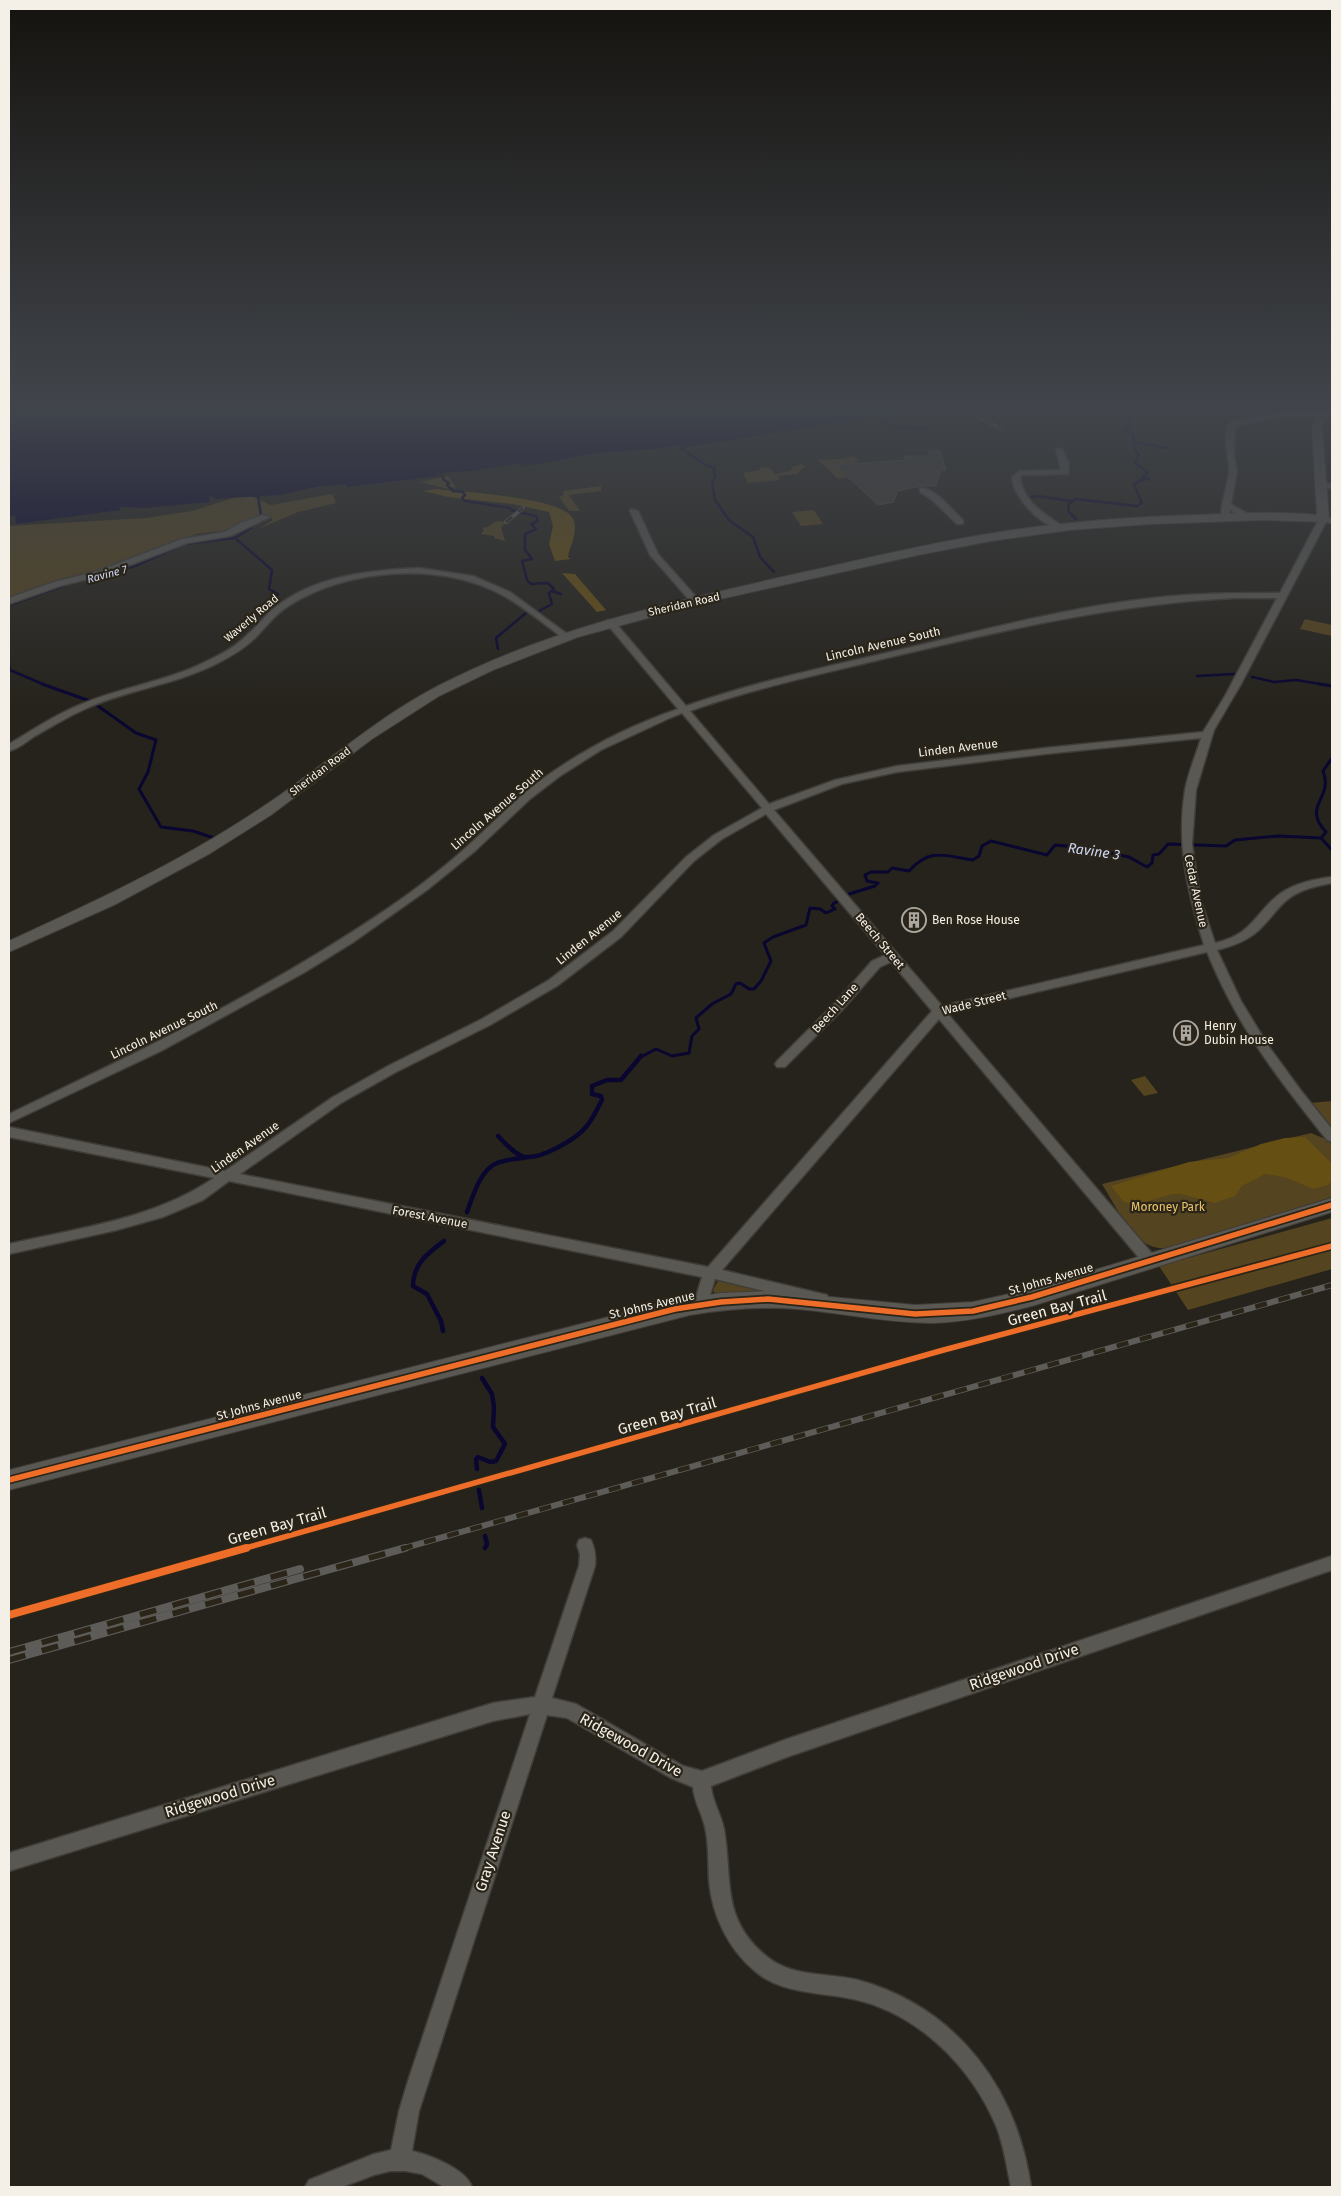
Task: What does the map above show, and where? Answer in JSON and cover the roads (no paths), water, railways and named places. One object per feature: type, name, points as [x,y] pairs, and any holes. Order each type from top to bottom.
[{"type":"street","points":[[942,504],[960,522]]},
{"type":"street","points":[[1030,504],[1059,528]]},
{"type":"street","points":[[1226,511],[1227,504]]},
{"type":"street","points":[[1328,504],[1328,520]]},
{"type":"street","points":[[634,511],[644,537],[654,555],[695,600]]},
{"type":"street","name":"Sheridan Road","points":[[9,947],[130,892],[196,856],[269,810],[384,724],[442,688],[516,653],[566,636],[610,622],[695,600],[947,545],[1059,528],[1226,511],[1249,517],[1328,520]]},
{"type":"street","points":[[9,601],[57,584],[101,573],[185,541],[222,536],[243,525],[266,517]]},
{"type":"street","name":"Cedar Avenue","points":[[1328,520],[1283,596],[1207,735],[1188,796],[1186,845],[1197,908],[1210,949],[1246,1020],[1261,1045],[1309,1110],[1332,1137]]},
{"type":"street","name":"Waverly Road","points":[[9,748],[64,715],[110,697],[181,675],[209,664],[233,651],[250,638],[275,612],[302,594],[328,583],[366,574],[419,571],[470,578],[506,594],[566,636]]},
{"type":"street","name":"Lincoln Avenue South","points":[[9,1119],[214,1020],[296,974],[396,908],[471,848],[517,805],[571,764],[626,733],[682,709],[778,682],[1051,617],[1166,600],[1235,595],[1283,596]]},
{"type":"street","name":"Beech Street","points":[[610,622],[1150,1260]]},
{"type":"street","name":"Linden Avenue","points":[[9,1249],[117,1225],[158,1213],[198,1196],[337,1100],[422,1053],[486,1022],[553,983],[617,934],[690,859],[718,837],[768,809],[805,793],[839,782],[897,769],[1045,751],[1207,735]]},
{"type":"street","name":"Wade Street","points":[[701,1304],[703,1289],[709,1273],[737,1245],[939,1011],[1210,949],[1244,935],[1256,926],[1283,897],[1306,885],[1332,880]]},
{"type":"street","name":"Beech Lane","points":[[781,1064],[839,1006],[876,964],[893,956]]},
{"type":"street","name":"Forest Avenue","points":[[9,1132],[776,1286],[851,1307]]},
{"type":"street","name":"St Johns Avenue","points":[[9,1480],[606,1326],[701,1304],[746,1300],[798,1300],[891,1313],[928,1315],[987,1308],[1332,1205]]},
{"type":"street","name":"Gray Avenue","points":[[400,2159],[409,2111],[418,2081],[587,1566],[588,1554],[585,1545]]},
{"type":"street","name":"Ridgewood Drive","points":[[9,1862],[508,1707],[541,1705],[570,1710],[677,1772],[690,1778],[702,1780],[787,1748],[1332,1563]]},
{"type":"street","points":[[702,1780],[704,1800],[715,1829],[719,1885],[725,1914],[744,1945],[756,1959],[783,1976],[799,1981],[873,1993],[893,2001],[935,2028],[964,2057],[981,2079],[1004,2122],[1013,2148],[1021,2187]]},
{"type":"street","points":[[316,2187],[384,2162],[400,2159],[423,2162],[443,2172],[462,2187]]},
{"type":"waterway","name":"Ravine 7","points":[[259,504],[261,516]]},
{"type":"waterway","points":[[487,504],[510,508],[511,510],[536,516],[538,521],[531,524],[536,529],[525,534],[525,550],[532,559],[522,561],[527,580],[531,584],[548,583],[554,589],[549,593],[552,604],[539,611]]},
{"type":"waterway","points":[[718,504],[729,520],[753,537],[760,557],[774,572]]},
{"type":"waterway","points":[[1069,504],[1069,512],[1076,519]]},
{"type":"waterway","points":[[1124,504],[1137,506],[1140,504]]},
{"type":"waterway","name":"Ravine 7","points":[[235,538],[251,528]]},
{"type":"waterway","name":"Ravine 7","points":[[9,605],[71,583],[135,566],[184,544],[235,538]]},
{"type":"waterway","name":"Ravine 7","points":[[235,538],[272,570],[269,589],[278,594],[273,606]]},
{"type":"waterway","points":[[552,591],[561,594]]},
{"type":"waterway","points":[[498,649],[496,638],[526,613]]},
{"type":"waterway","name":"Ravine 7","points":[[9,665],[10,670],[45,685]]},
{"type":"waterway","points":[[1197,676],[1234,674]]},
{"type":"waterway","points":[[1252,677],[1274,682],[1296,680],[1326,685]]},
{"type":"waterway","name":"Ravine 7","points":[[42,684],[90,701]]},
{"type":"waterway","points":[[1319,684],[1332,686]]},
{"type":"waterway","name":"Ravine 7","points":[[98,706],[136,733],[156,740],[148,772],[139,789],[161,827],[193,831],[214,838]]},
{"type":"waterway","name":"Ravine 3","points":[[1321,838],[1326,832],[1319,823],[1317,808],[1325,789],[1323,771],[1332,758]]},
{"type":"waterway","name":"Ravine 3","points":[[640,1058],[656,1049],[672,1056],[689,1053],[692,1036],[699,1029],[696,1018],[712,1004],[731,994],[736,984],[740,983],[749,989],[754,989],[761,981],[771,961],[764,943],[773,937],[806,925],[810,908],[820,909],[826,913],[835,909],[832,906],[833,904],[849,894],[875,886],[878,883],[867,881],[865,875],[871,872],[888,872],[892,868],[909,871],[924,859],[938,855],[973,860],[979,856],[982,846],[991,841],[1047,855],[1055,845],[1087,848],[1129,857],[1147,867],[1152,863],[1153,855],[1159,854],[1168,844],[1226,846],[1235,840],[1278,836],[1321,838]]},
{"type":"waterway","name":"Ravine 3","points":[[1321,838],[1332,850]]},
{"type":"waterway","name":"Ravine 3","points":[[498,1136],[512,1150],[522,1156],[529,1157],[547,1153],[566,1143],[588,1124],[602,1100],[601,1096],[592,1094],[592,1086],[607,1080],[621,1080],[640,1058]]},
{"type":"waterway","name":"Ravine 3","points":[[467,1212],[478,1184],[491,1166],[505,1161],[528,1157]]},
{"type":"waterway","name":"Ravine 3","points":[[443,1331],[441,1321],[427,1294],[413,1286],[416,1271],[422,1260],[444,1241]]},
{"type":"waterway","name":"Ravine 3","points":[[477,1469],[476,1459],[478,1457],[490,1462],[496,1461],[505,1444],[493,1427],[494,1407],[492,1394],[482,1378]]},
{"type":"waterway","name":"Ravine 3","points":[[479,1490],[482,1508]]},
{"type":"waterway","name":"Ravine 3","points":[[485,1536],[487,1544],[485,1548]]},
{"type":"railway","points":[[506,522],[523,508]]},
{"type":"railway","points":[[401,1549],[1332,1285]]},
{"type":"railway","points":[[9,1660],[405,1548]]},
{"type":"railway","points":[[9,1652],[300,1569]]},
{"type":"place","name":"Ben Rose House","points":[[914,920]]},
{"type":"place","name":"Henry Dubin House","points":[[1186,1033]]},
{"type":"park label","name":"Moroney Park","points":[[1168,1207]]}]
